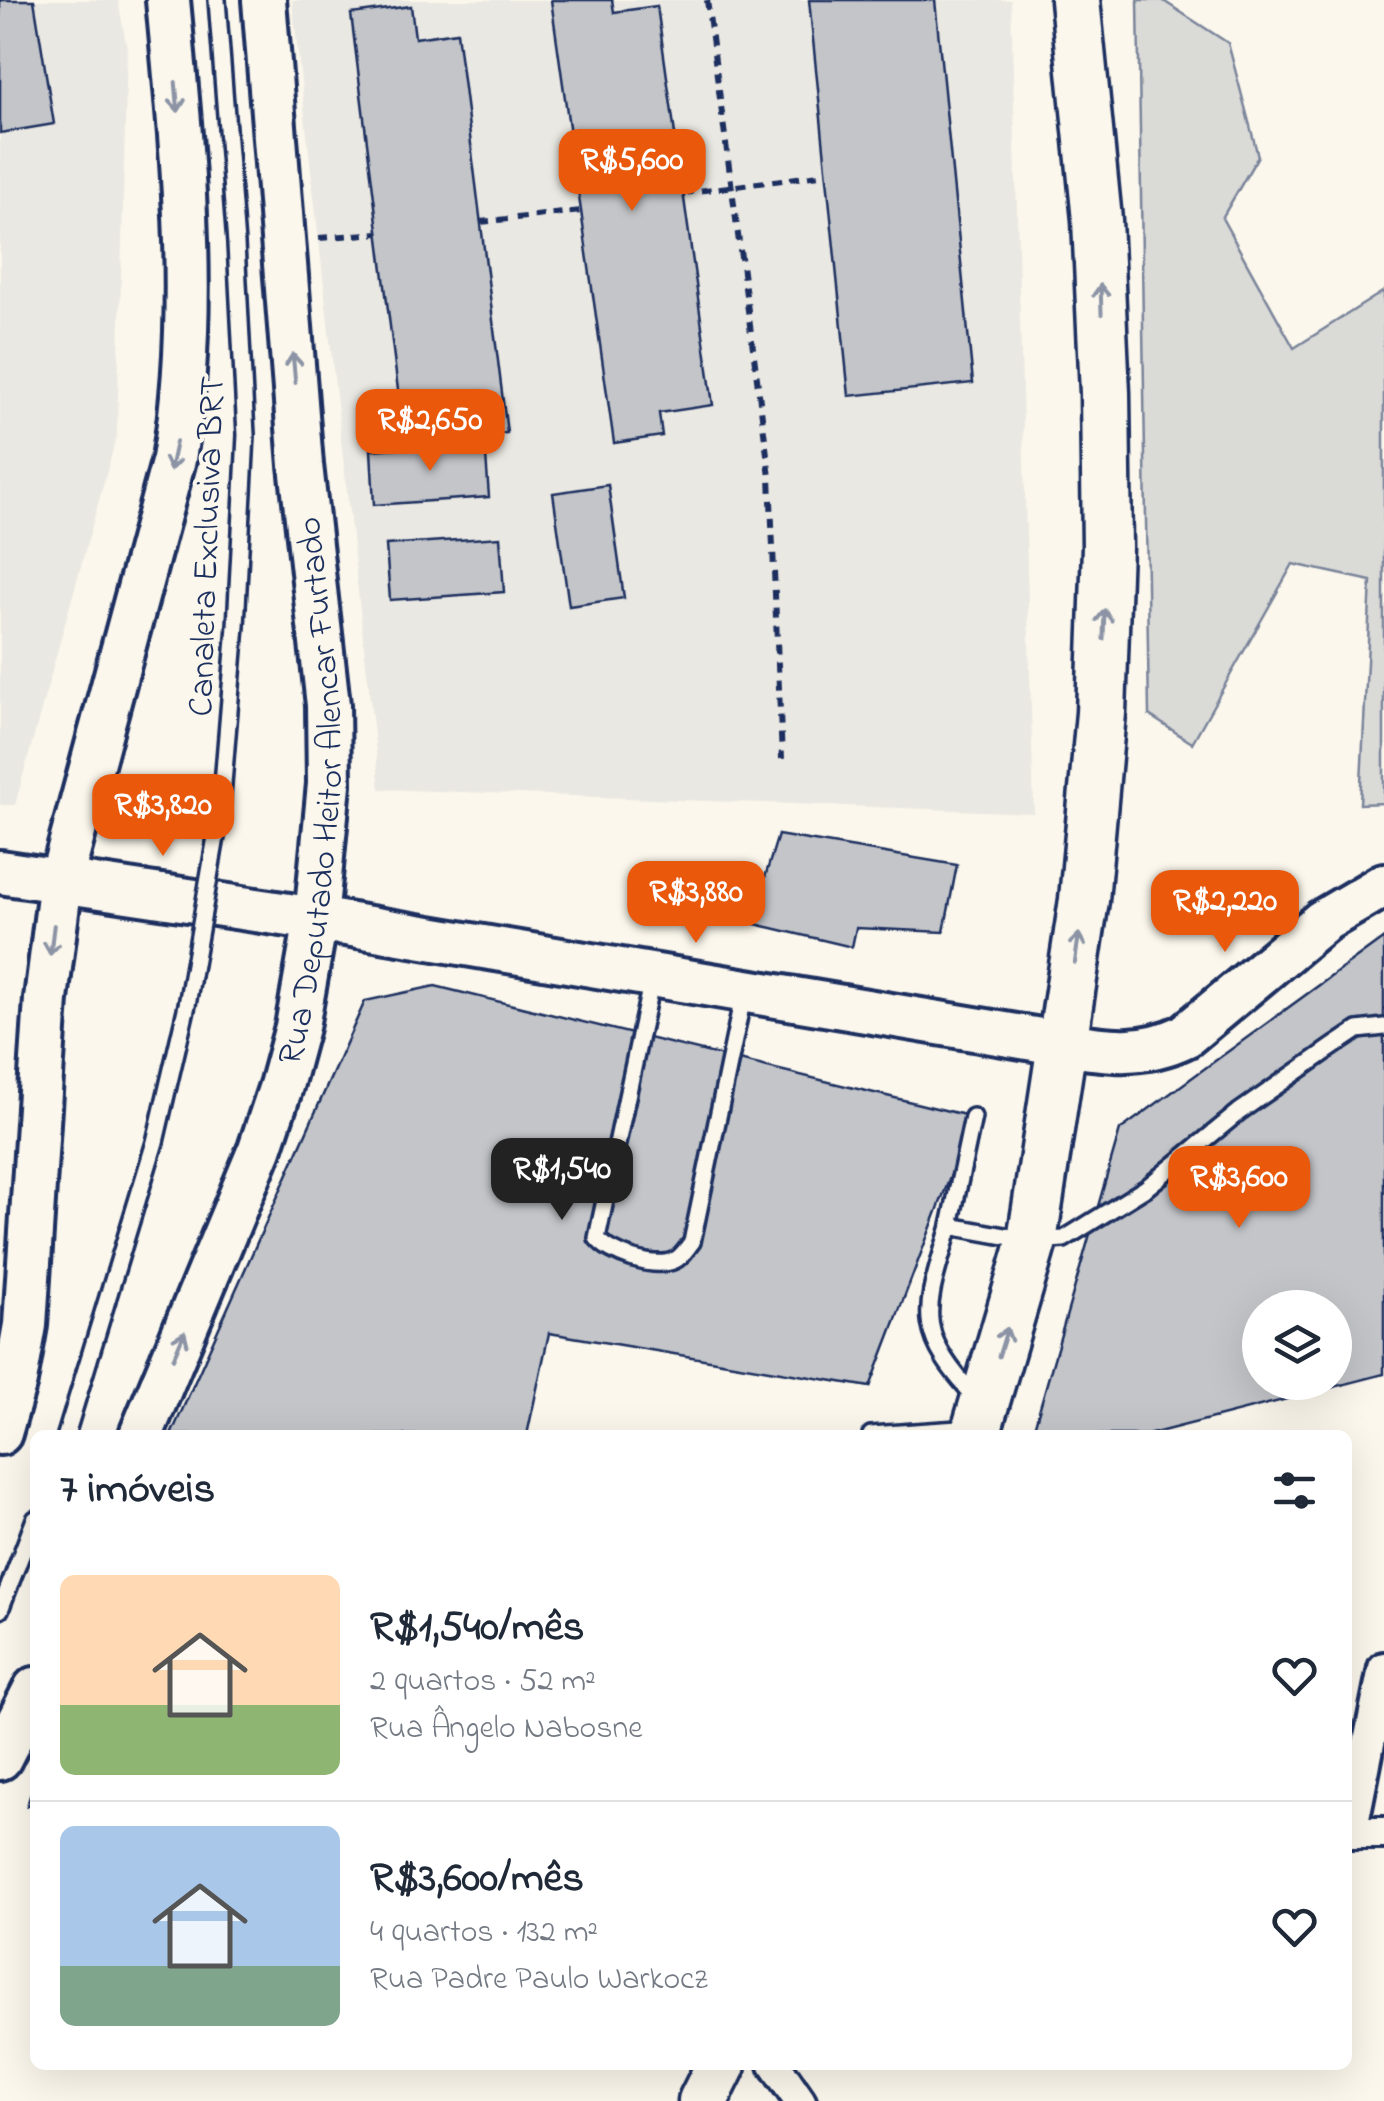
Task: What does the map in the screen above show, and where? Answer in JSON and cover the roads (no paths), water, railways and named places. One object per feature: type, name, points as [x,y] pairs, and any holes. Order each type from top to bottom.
[{"type":"main road","points":[[978,1423],[1032,1241],[1084,900],[1102,713],[1107,547],[1098,220],[1074,0]]},
{"type":"main road","points":[[704,2101],[720,2070]]},
{"type":"street","points":[[0,1433],[15,1382],[25,1324],[46,999],[61,880],[174,458],[184,399],[182,166],[168,0]]},
{"type":"street","name":"Rua Deputado Heitor Alencar Furtado","points":[[143,1430],[265,1134],[297,1027],[316,918],[329,784],[328,705],[301,464],[264,0]]},
{"type":"street","points":[[0,872],[316,918],[1064,1044],[1137,1052],[1163,1047],[1185,1036],[1323,921],[1384,885]]},
{"type":"street","points":[[1352,1819],[1384,1668]]},
{"type":"street","points":[[1,1757],[30,1699]]},
{"type":"street","points":[[1352,1833],[1384,1832]]},
{"type":"street","points":[[779,2070],[800,2101]]},
{"type":"lane","name":"Canaleta Exclusiva BRT","points":[[68,1430],[155,1142],[187,1005],[221,808],[246,435],[217,0]]},
{"type":"lane","points":[[653,976],[596,1238],[605,1249],[661,1264],[678,1260],[692,1242],[744,990]]},
{"type":"lane","points":[[950,1226],[1032,1241],[1064,1240],[1146,1188],[1238,1112],[1358,1030],[1384,1027]]},
{"type":"lane","points":[[916,1430],[978,1423],[928,1325],[932,1287],[950,1226],[972,1117]]},
{"type":"lane","points":[[0,1610],[30,1532]]}]
